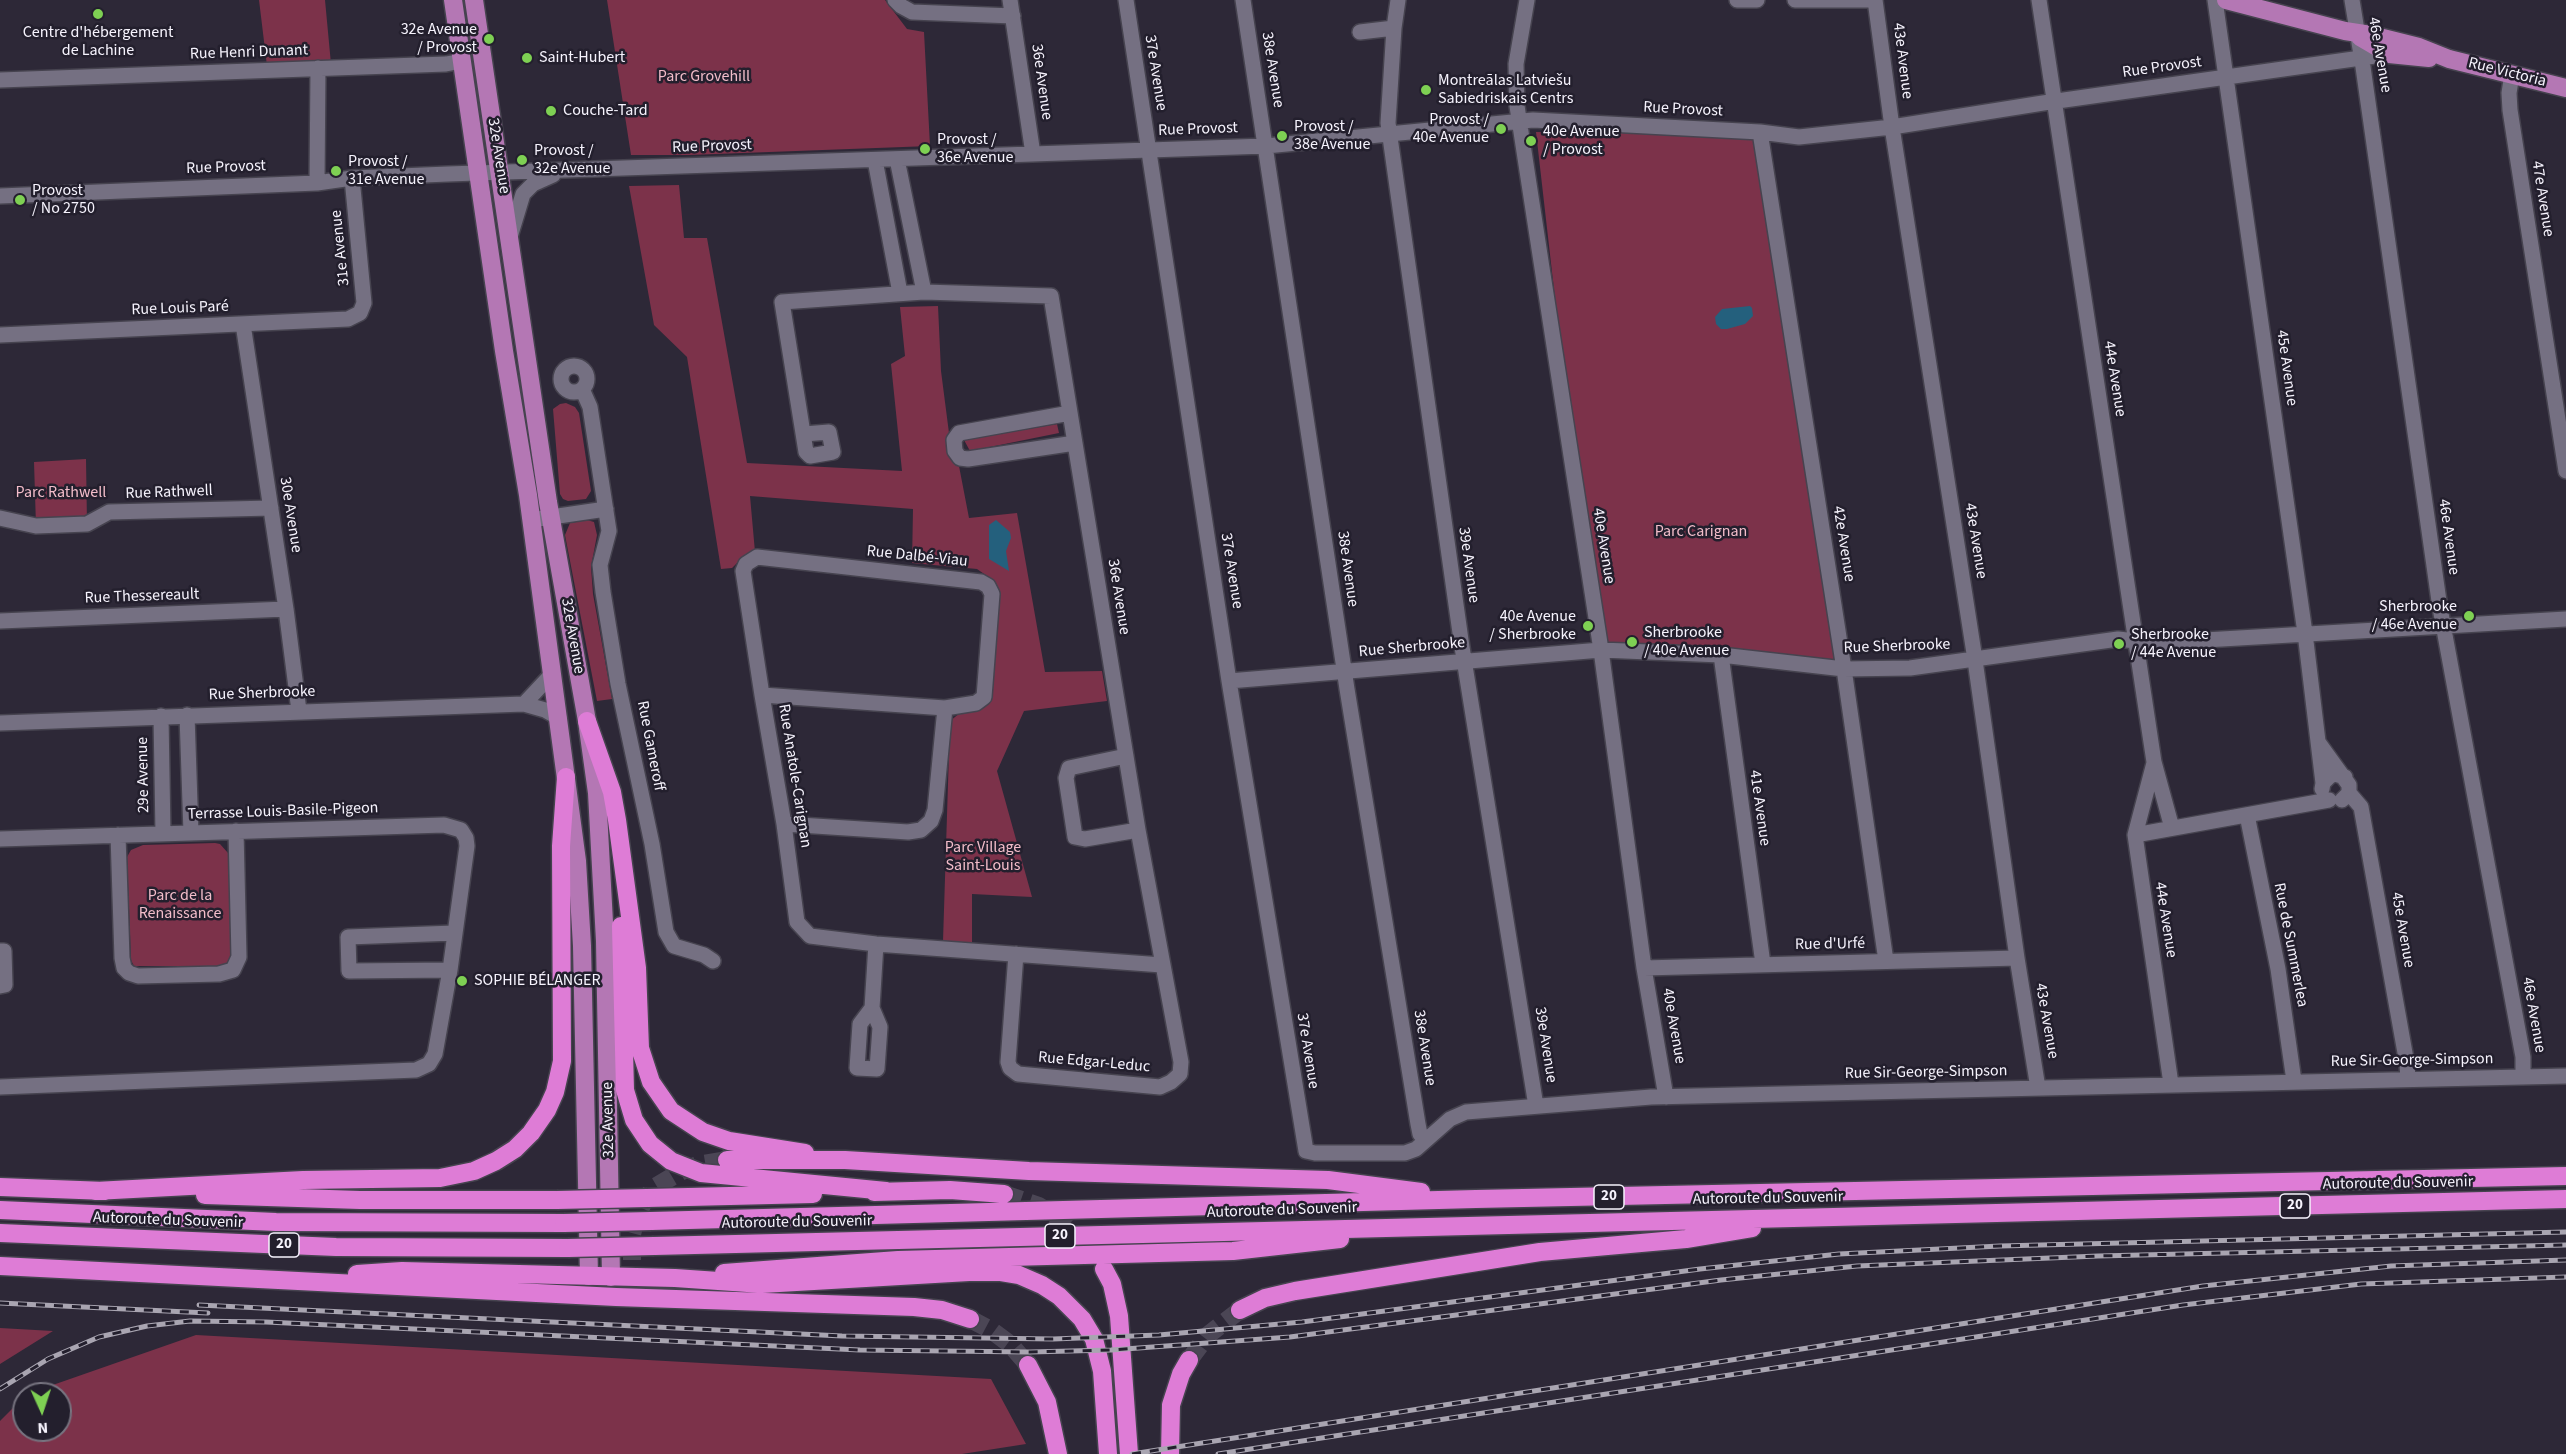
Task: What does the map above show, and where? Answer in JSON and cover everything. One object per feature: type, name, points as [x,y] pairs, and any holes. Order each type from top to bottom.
[{"type":"highway","points":[[587,721],[612,792],[620,835],[637,968],[640,1048],[647,1074],[660,1098],[687,1124],[721,1140],[845,1160]]},
{"type":"highway","points":[[95,1191],[303,1180],[440,1178],[474,1171],[515,1149],[531,1133],[547,1110],[555,1092],[562,1061],[561,846],[566,777]]},
{"type":"highway","points":[[620,835],[625,1090],[634,1120],[645,1138],[671,1161],[700,1173],[886,1191]]},
{"type":"highway","points":[[727,1160],[845,1160],[1038,1172],[1328,1180],[1476,1199]]},
{"type":"highway","name":"Autoroute du Souvenir","points":[[0,1210],[288,1222],[564,1223],[1476,1199],[2566,1176]]},
{"type":"highway","points":[[0,1187],[360,1200],[557,1200],[950,1190],[1004,1194]]},
{"type":"highway","name":"Autoroute du Souvenir","points":[[0,1233],[336,1247],[568,1248],[2566,1199]]},
{"type":"highway","points":[[1240,1310],[1259,1301],[1287,1293],[1540,1252],[1686,1239],[1815,1218]]},
{"type":"highway","points":[[675,1278],[761,1269],[888,1261],[1233,1251],[1467,1226]]},
{"type":"highway","points":[[0,1266],[287,1279],[400,1287],[914,1307],[942,1310],[970,1319]]},
{"type":"highway","points":[[287,1279],[402,1272],[611,1277],[632,1268],[675,1278],[762,1284],[969,1272],[1001,1272],[1019,1275],[1055,1292],[1082,1319],[1097,1348],[1104,1396],[1108,1454]]},
{"type":"highway","points":[[1104,1269],[1112,1284],[1117,1304],[1129,1454]]},
{"type":"highway","points":[[1170,1454],[1171,1405],[1181,1374],[1189,1360]]},
{"type":"highway","points":[[1028,1365],[1047,1402],[1058,1454]]},
{"type":"main road","name":"32e Avenue","points":[[453,0],[531,520],[559,718],[581,903],[589,1276]]},
{"type":"main road","name":"32e Avenue","points":[[474,0],[551,517],[587,721],[597,793],[602,871],[611,1277]]},
{"type":"main road","name":"Rue Victoria","points":[[2226,0],[2356,34],[2371,35],[2419,47],[2449,59],[2566,88]]},
{"type":"main road","name":"Rue Victoria","points":[[2356,34],[2368,44],[2389,54],[2449,59]]},
{"type":"street","points":[[895,0],[912,12],[1013,16]]},
{"type":"street","name":"36e Avenue","points":[[1010,0],[1033,154]]},
{"type":"street","name":"37e Avenue","points":[[1126,0],[1229,681],[1304,1147]]},
{"type":"street","name":"38e Avenue","points":[[1243,0],[1344,672],[1418,1124],[1420,1134],[1425,1140]]},
{"type":"street","name":"39e Avenue","points":[[1398,0],[1388,119],[1464,662],[1536,1106]]},
{"type":"street","name":"40e Avenue","points":[[1527,0],[1516,64],[1519,120],[1601,650],[1644,968],[1666,1097]]},
{"type":"street","points":[[1737,0],[1757,0]]},
{"type":"street","points":[[1795,0],[1868,0]]},
{"type":"street","name":"43e Avenue","points":[[1875,0],[1892,127],[1976,661],[2017,958],[2038,1088]]},
{"type":"street","name":"44e Avenue","points":[[2039,0],[2154,762],[2172,828]]},
{"type":"street","name":"45e Avenue","points":[[2215,0],[2305,633],[2323,783]]},
{"type":"street","name":"46e Avenue","points":[[2352,0],[2444,626],[2520,1046],[2523,1076]]},
{"type":"street","points":[[1360,32],[1394,28]]},
{"type":"street","name":"Rue Provost","points":[[0,196],[317,183],[352,178],[478,173],[1266,146],[1519,120],[1760,132],[1799,137],[1892,127],[2054,101],[2389,54]]},
{"type":"street","name":"Rue Henri Dunant","points":[[0,80],[446,64],[462,61]]},
{"type":"street","points":[[317,183],[318,68]]},
{"type":"street","name":"47e Avenue","points":[[2512,75],[2509,93],[2510,110],[2566,471]]},
{"type":"street","name":"42e Avenue","points":[[1760,132],[1844,669],[1886,961]]},
{"type":"street","points":[[897,159],[924,292]]},
{"type":"street","points":[[875,160],[900,293]]},
{"type":"street","points":[[510,238],[519,199],[526,189],[533,183],[564,171]]},
{"type":"street","name":"31e Avenue","points":[[352,178],[364,303],[360,313]]},
{"type":"street","name":"36e Avenue","points":[[804,434],[782,302],[924,292],[1050,296],[1138,830],[1180,1062],[1180,1074]]},
{"type":"street","name":"Rue Louis Paré","points":[[0,335],[348,319],[360,313]]},
{"type":"street","name":"30e Avenue","points":[[243,324],[299,711]]},
{"type":"street","name":"Rue Gameroff","points":[[582,388],[590,407],[609,536],[600,565],[603,592],[618,684],[652,844],[666,932],[674,946],[704,955],[713,961]]},
{"type":"street","points":[[1070,413],[959,433],[954,440],[955,451],[960,458],[968,459],[1075,442]]},
{"type":"street","name":"Rue Rathwell","points":[[0,518],[36,526],[87,524],[109,512],[271,508]]},
{"type":"street","points":[[531,520],[606,509]]},
{"type":"street","name":"Rue Anatole-Carignan","points":[[757,557],[746,564],[743,571],[784,824],[797,922],[803,931],[810,936],[876,944],[1162,965]]},
{"type":"street","name":"Rue Dalbé-Viau","points":[[757,557],[981,582],[988,586],[992,594],[984,697],[976,703],[945,708],[762,695]]},
{"type":"street","name":"Rue Thessereault","points":[[0,621],[286,609]]},
{"type":"street","name":"Rue Sherbrooke","points":[[1229,681],[1601,650],[1721,655],[1844,669],[1910,668],[1976,661],[2118,639],[2153,643],[2566,619]]},
{"type":"street","name":"41e Avenue","points":[[1721,655],[1763,964]]},
{"type":"street","points":[[524,704],[552,674]]},
{"type":"street","name":"Rue Sherbrooke","points":[[0,723],[524,704],[545,710],[559,718]]},
{"type":"street","points":[[784,824],[908,832],[921,830],[931,821],[935,810],[945,708]]},
{"type":"street","points":[[187,715],[191,833]]},
{"type":"street","name":"29e Avenue","points":[[161,716],[163,834]]},
{"type":"street","points":[[2135,835],[2329,800],[2338,802],[2349,793],[2349,785],[2318,742]]},
{"type":"street","points":[[1126,756],[1069,768],[1065,778],[1075,837],[1085,839],[1138,830]]},
{"type":"street","name":"44e Avenue","points":[[2154,762],[2135,835],[2171,1084]]},
{"type":"street","points":[[2329,800],[2323,793],[2323,783],[2335,774],[2345,777]]},
{"type":"street","name":"45e Avenue","points":[[2349,793],[2361,807],[2408,1064],[2408,1078]]},
{"type":"street","name":"Rue de Summerlea","points":[[2247,815],[2278,969],[2294,1082]]},
{"type":"street","name":"Terrasse Louis-Basile-Pigeon","points":[[0,839],[444,825],[456,827],[464,833],[467,846],[450,970],[435,1054],[429,1064],[416,1070],[0,1087]]},
{"type":"street","points":[[118,835],[124,968],[129,973],[138,976],[219,974],[232,970],[239,957],[236,831]]},
{"type":"street","points":[[450,970],[349,971],[348,937],[454,933]]},
{"type":"street","points":[[872,1008],[876,944]]},
{"type":"street","points":[[0,951],[4,951],[5,986],[0,986]]},
{"type":"street","name":"Rue Edgar-Leduc","points":[[1016,954],[1008,1062],[1010,1068],[1018,1074],[1160,1087],[1172,1082],[1180,1074]]},
{"type":"street","name":"Rue d'Urfé","points":[[1644,968],[2017,958]]},
{"type":"street","name":"Rue Sir-George-Simpson","points":[[1304,1147],[1307,1152],[1313,1153],[1401,1153],[1416,1149],[1450,1119],[1467,1112],[1666,1097],[2566,1076]]},
{"type":"green space","points":[[259,0],[325,0],[331,64],[267,66]]},
{"type":"green space","name":"Parc Grovehill","points":[[607,0],[885,0],[907,29],[924,32],[930,146],[631,155]]},
{"type":"green space","name":"Parc Carignan","points":[[1536,132],[1758,134],[1844,667],[1595,648]]},
{"type":"green space","name":"Parc Village Saint-Louis","points":[[679,185],[684,238],[707,238],[747,463],[902,471],[891,364],[905,356],[900,307],[938,306],[941,371],[949,433],[953,459],[959,466],[969,518],[1017,513],[1045,672],[1102,671],[1107,701],[1024,711],[997,771],[1032,897],[972,894],[972,944],[943,941],[950,721],[960,713],[982,708],[998,592],[990,578],[977,569],[912,563],[913,509],[750,496],[755,552],[744,556],[732,568],[721,569],[687,357],[654,325],[629,186]]},
{"type":"green space","points":[[566,403],[575,407],[579,413],[591,491],[586,499],[568,501],[560,494],[553,409]]},
{"type":"green space","points":[[1057,424],[1059,433],[970,451],[964,440]]},
{"type":"green space","name":"Parc Rathwell","points":[[86,459],[87,524],[36,526],[34,462]]},
{"type":"green space","points":[[587,520],[594,522],[597,535],[591,567],[593,594],[612,699],[597,701],[565,535],[570,523]]},
{"type":"green space","name":"Parc de la Renaissance","points":[[220,844],[228,853],[232,957],[229,964],[220,966],[134,966],[131,960],[127,857],[131,850],[143,845]]},
{"type":"green space","points":[[0,1328],[53,1331],[0,1364]]},
{"type":"green space","points":[[196,1335],[991,1379],[1026,1444],[962,1454],[0,1454],[0,1421],[12,1409],[12,1442],[72,1442],[72,1382],[61,1382]]},
{"type":"water","points":[[1750,306],[1753,316],[1745,324],[1721,329],[1716,324],[1715,317],[1722,309]]},
{"type":"water","points":[[996,520],[1010,532],[1011,538],[1006,551],[1009,571],[989,559],[989,525]]},
{"type":"tunnel","points":[[632,1260],[632,1234],[637,1216],[645,1199],[655,1187],[682,1171],[698,1165],[727,1160]]},
{"type":"tunnel","points":[[1004,1194],[1039,1206],[1061,1220],[1086,1242]]},
{"type":"tunnel","points":[[1189,1360],[1208,1335],[1240,1310]]},
{"type":"tunnel","points":[[970,1319],[991,1330],[1010,1344],[1028,1365]]},
{"type":"railway","points":[[199,1305],[842,1336],[1053,1339],[1159,1335],[1302,1322],[1700,1269],[1839,1254],[2000,1246],[2566,1232]]},
{"type":"railway","points":[[0,1389],[48,1359],[99,1337],[147,1326],[190,1321],[266,1322],[860,1350],[1030,1352],[1111,1350],[1290,1337],[1721,1280],[1857,1266],[2098,1256],[2566,1245]]},
{"type":"railway","points":[[1132,1454],[2203,1286],[2391,1266],[2566,1260]]},
{"type":"railway","points":[[1218,1454],[2183,1305],[2361,1284],[2566,1277]]},
{"type":"railway","points":[[0,1303],[208,1313]]},
{"type":"place","name":"Centre d'hébergement de Lachine","points":[[98,14]]},
{"type":"place","name":"32e Avenue / Provost","points":[[489,39]]},
{"type":"place","name":"Saint-Hubert","points":[[527,58]]},
{"type":"place","name":"Montreālas Latviešu Sabiedriskais Centrs","points":[[1426,90]]},
{"type":"place","name":"Couche-Tard","points":[[551,111]]},
{"type":"place","name":"Provost / 40e Avenue","points":[[1501,129]]},
{"type":"place","name":"Provost / 38e Avenue","points":[[1282,136]]},
{"type":"place","name":"40e Avenue / Provost","points":[[1531,141]]},
{"type":"place","name":"Provost / 36e Avenue","points":[[925,149]]},
{"type":"place","name":"Provost / 32e Avenue","points":[[522,160]]},
{"type":"place","name":"Provost / 31e Avenue","points":[[336,171]]},
{"type":"place","name":"Provost / No 2750","points":[[20,200]]},
{"type":"place","name":"Sherbrooke / 46e Avenue","points":[[2469,616]]},
{"type":"place","name":"40e Avenue / Sherbrooke","points":[[1588,626]]},
{"type":"place","name":"Sherbrooke / 40e Avenue","points":[[1632,642]]},
{"type":"place","name":"Sherbrooke / 44e Avenue","points":[[2119,644]]},
{"type":"place","name":"SOPHIE BÉLANGER","points":[[462,981]]}]
